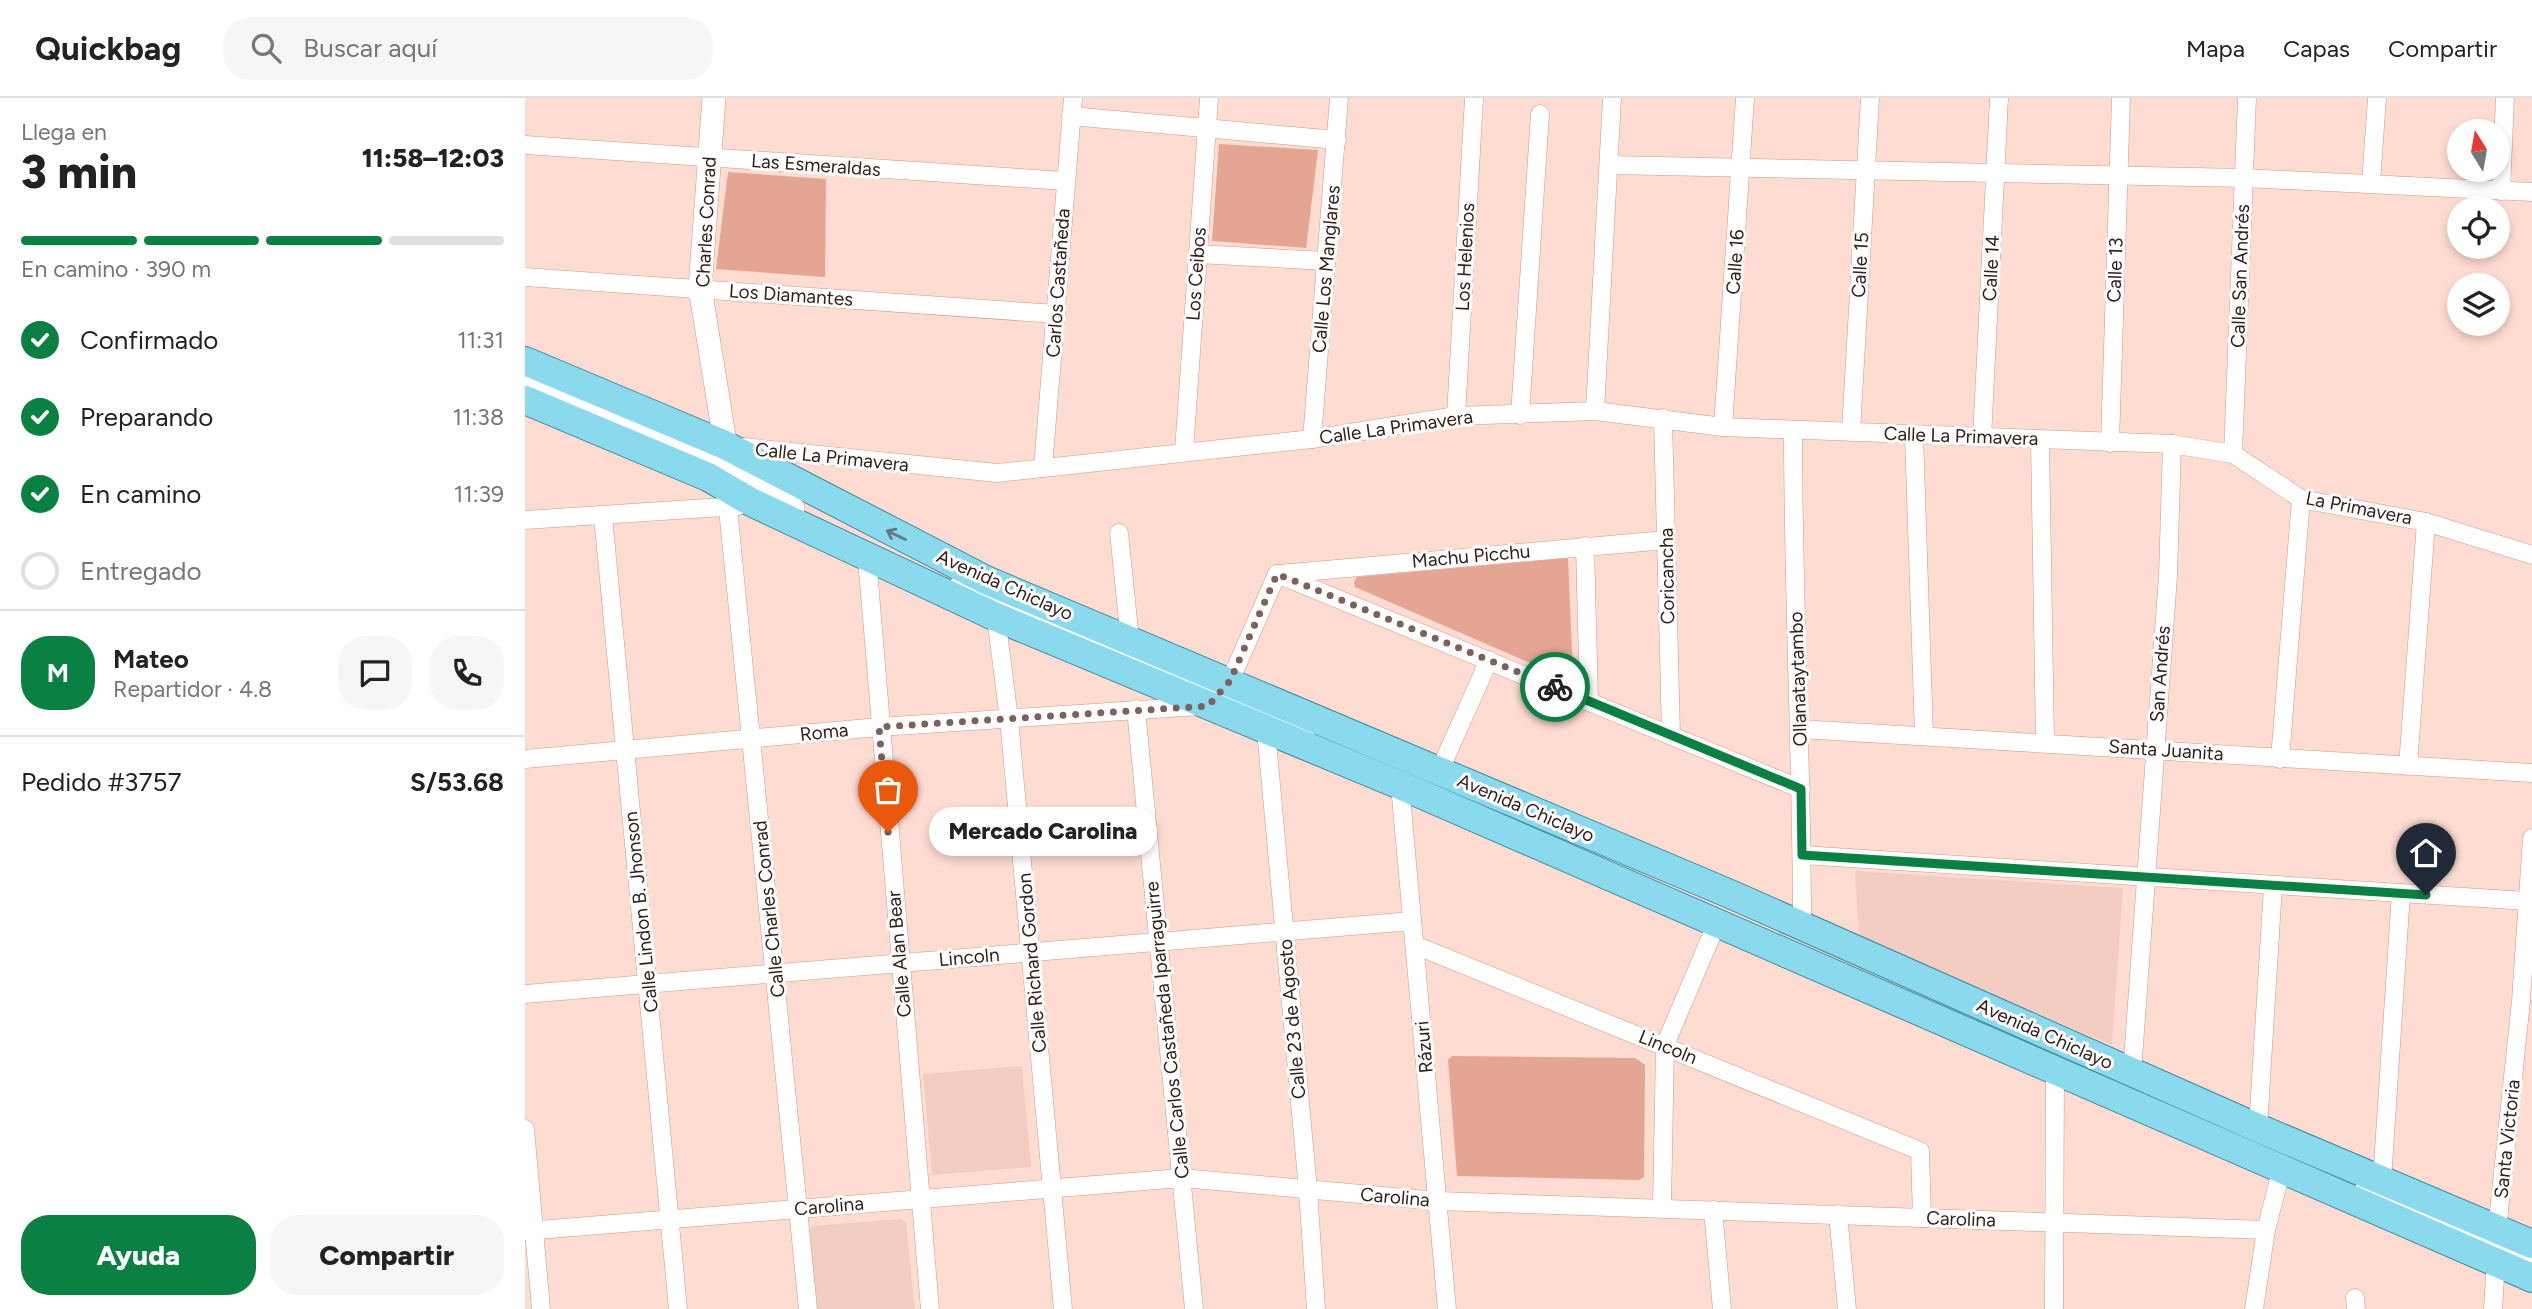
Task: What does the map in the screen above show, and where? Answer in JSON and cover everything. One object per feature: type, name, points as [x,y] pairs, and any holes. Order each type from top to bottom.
[{"type":"main road","name":"Avenida Chiclayo","points":[[525,361],[986,580],[1130,640],[1219,693],[1266,730],[1400,785],[1716,925],[2055,1068],[2532,1278]]},
{"type":"main road","name":"Avenida Chiclayo","points":[[525,400],[708,477],[739,505],[867,558],[996,617],[1219,693],[1279,705],[1730,894],[2257,1128],[2532,1244]]},
{"type":"street","name":"Charles Conrad","points":[[714,98],[700,288],[728,457]]},
{"type":"street","name":"Carlos Castañeda","points":[[1043,468],[1073,98]]},
{"type":"street","name":"Los Ceibos","points":[[1184,451],[1209,98]]},
{"type":"street","name":"Calle Los Manglares","points":[[1312,439],[1339,98]]},
{"type":"street","name":"Los Helenios","points":[[1456,416],[1473,98]]},
{"type":"street","points":[[1595,411],[1612,98]]},
{"type":"street","name":"Calle 16","points":[[1723,427],[1745,98]]},
{"type":"street","name":"Calle 15","points":[[1851,432],[1870,98]]},
{"type":"street","name":"Calle 14","points":[[1982,438],[1999,98]]},
{"type":"street","name":"Calle 13","points":[[2110,443],[2121,98]]},
{"type":"street","name":"Calle San Andrés","points":[[2233,454],[2247,98]]},
{"type":"street","points":[[2371,183],[2377,98]]},
{"type":"street","points":[[2501,191],[2505,98]]},
{"type":"street","points":[[1520,415],[1540,114]]},
{"type":"street","points":[[1072,116],[1337,139]]},
{"type":"street","name":"Las Esmeraldas","points":[[525,145],[1065,181]]},
{"type":"street","points":[[1609,165],[2118,174],[2532,192]]},
{"type":"street","points":[[1198,254],[1326,261]]},
{"type":"street","name":"Los Diamantes","points":[[525,277],[1056,314]]},
{"type":"street","name":"Avenida Chiclayo","points":[[525,381],[706,456],[728,457],[770,497],[901,560],[1219,693],[2532,1261]]},
{"type":"street","name":"Calle La Primavera","points":[[728,457],[997,473],[1312,439],[1456,416],[1595,411],[1723,427],[2110,443]]},
{"type":"street","name":"Coricancha","points":[[1663,418],[1671,735]]},
{"type":"street","name":"Ollanataytambo","points":[[1793,430],[1793,582],[1800,729],[1803,928]]},
{"type":"street","points":[[1914,435],[1924,736]]},
{"type":"street","points":[[2040,440],[2045,742]]},
{"type":"street","name":"La Primavera","points":[[2110,443],[2172,444],[2233,454],[2301,499],[2426,522],[2532,555]]},
{"type":"street","name":"San Andrés","points":[[2132,1073],[2144,878],[2168,576],[2172,444]]},
{"type":"street","points":[[2280,759],[2301,499]]},
{"type":"street","points":[[525,520],[739,505]]},
{"type":"street","name":"Calle Charles Conrad","points":[[739,505],[751,740],[808,1309]]},
{"type":"street","name":"Calle Lindon B. Jhonson","points":[[603,516],[678,1309]]},
{"type":"street","points":[[2408,766],[2426,522]]},
{"type":"street","points":[[1119,533],[1130,640]]},
{"type":"street","name":"Machu Picchu","points":[[1277,574],[1666,540]]},
{"type":"street","points":[[1585,546],[1589,701]]},
{"type":"street","name":"Calle Alan Bear","points":[[867,558],[879,727],[930,1309]]},
{"type":"street","points":[[1219,693],[1277,574],[1801,789]]},
{"type":"street","name":"Calle Richard Gordon","points":[[996,617],[1009,719],[1063,1309]]},
{"type":"street","points":[[1439,772],[1489,660]]},
{"type":"street","name":"Roma","points":[[525,759],[879,727],[1136,709],[1219,693]]},
{"type":"street","name":"Calle Carlos Castañeda Iparraguirre","points":[[1136,709],[1194,1309]]},
{"type":"street","name":"Santa Juanita","points":[[1800,729],[2532,773]]},
{"type":"street","name":"Calle 23 de Agosto","points":[[1266,730],[1308,1190],[1316,1309]]},
{"type":"street","name":"Rázuri","points":[[1400,785],[1447,1309]]},
{"type":"street","name":"Santa Victoria","points":[[2497,1230],[2527,967],[2527,901],[2532,838]]},
{"type":"street","points":[[1802,855],[2527,901]]},
{"type":"street","points":[[2257,1128],[2273,886]]},
{"type":"street","points":[[2382,1180],[2401,893]]},
{"type":"street","name":"Lincoln","points":[[525,994],[1412,921]]},
{"type":"street","points":[[1661,1208],[1665,1045],[1716,925]]},
{"type":"street","name":"Lincoln","points":[[1415,945],[1665,1045],[1920,1152],[1922,1218]]},
{"type":"street","points":[[2054,1309],[2055,1068]]},
{"type":"street","points":[[525,1129],[529,1231],[541,1309]]},
{"type":"street","points":[[2253,1309],[2266,1230],[2281,1168]]},
{"type":"street","name":"Carolina","points":[[529,1231],[1182,1178],[1438,1201],[2266,1230]]},
{"type":"street","points":[[1713,1210],[1721,1309]]},
{"type":"street","points":[[1838,1214],[1847,1309]]},
{"type":"street","points":[[2493,1309],[2495,1262]]},
{"type":"shaded area","points":[[1219,144],[1318,150],[1306,248],[1212,241]]},
{"type":"shaded area","points":[[728,172],[826,179],[825,277],[716,269]]},
{"type":"shaded area","points":[[1568,558],[1573,675],[1567,679],[1355,587],[1354,582],[1357,577]]},
{"type":"shaded area","points":[[1855,871],[2123,888],[2112,1045],[1859,938]]},
{"type":"shaded area","points":[[1452,1056],[1635,1058],[1645,1065],[1644,1177],[1639,1180],[1457,1176],[1448,1060]]},
{"type":"shaded area","points":[[1022,1066],[1031,1167],[932,1175],[923,1074]]},
{"type":"shaded area","points":[[901,1219],[906,1223],[915,1309],[817,1309],[809,1230],[813,1226]]},
{"type":"way so far","points":[[888,832],[879,727],[1208,706],[1230,681],[1277,574],[1555,687]]},
{"type":"place","name":"Mercado Carolina","points":[[888,832]]},
{"type":"route","points":[[1555,687],[1801,789],[1802,855],[2426,895]]}]
